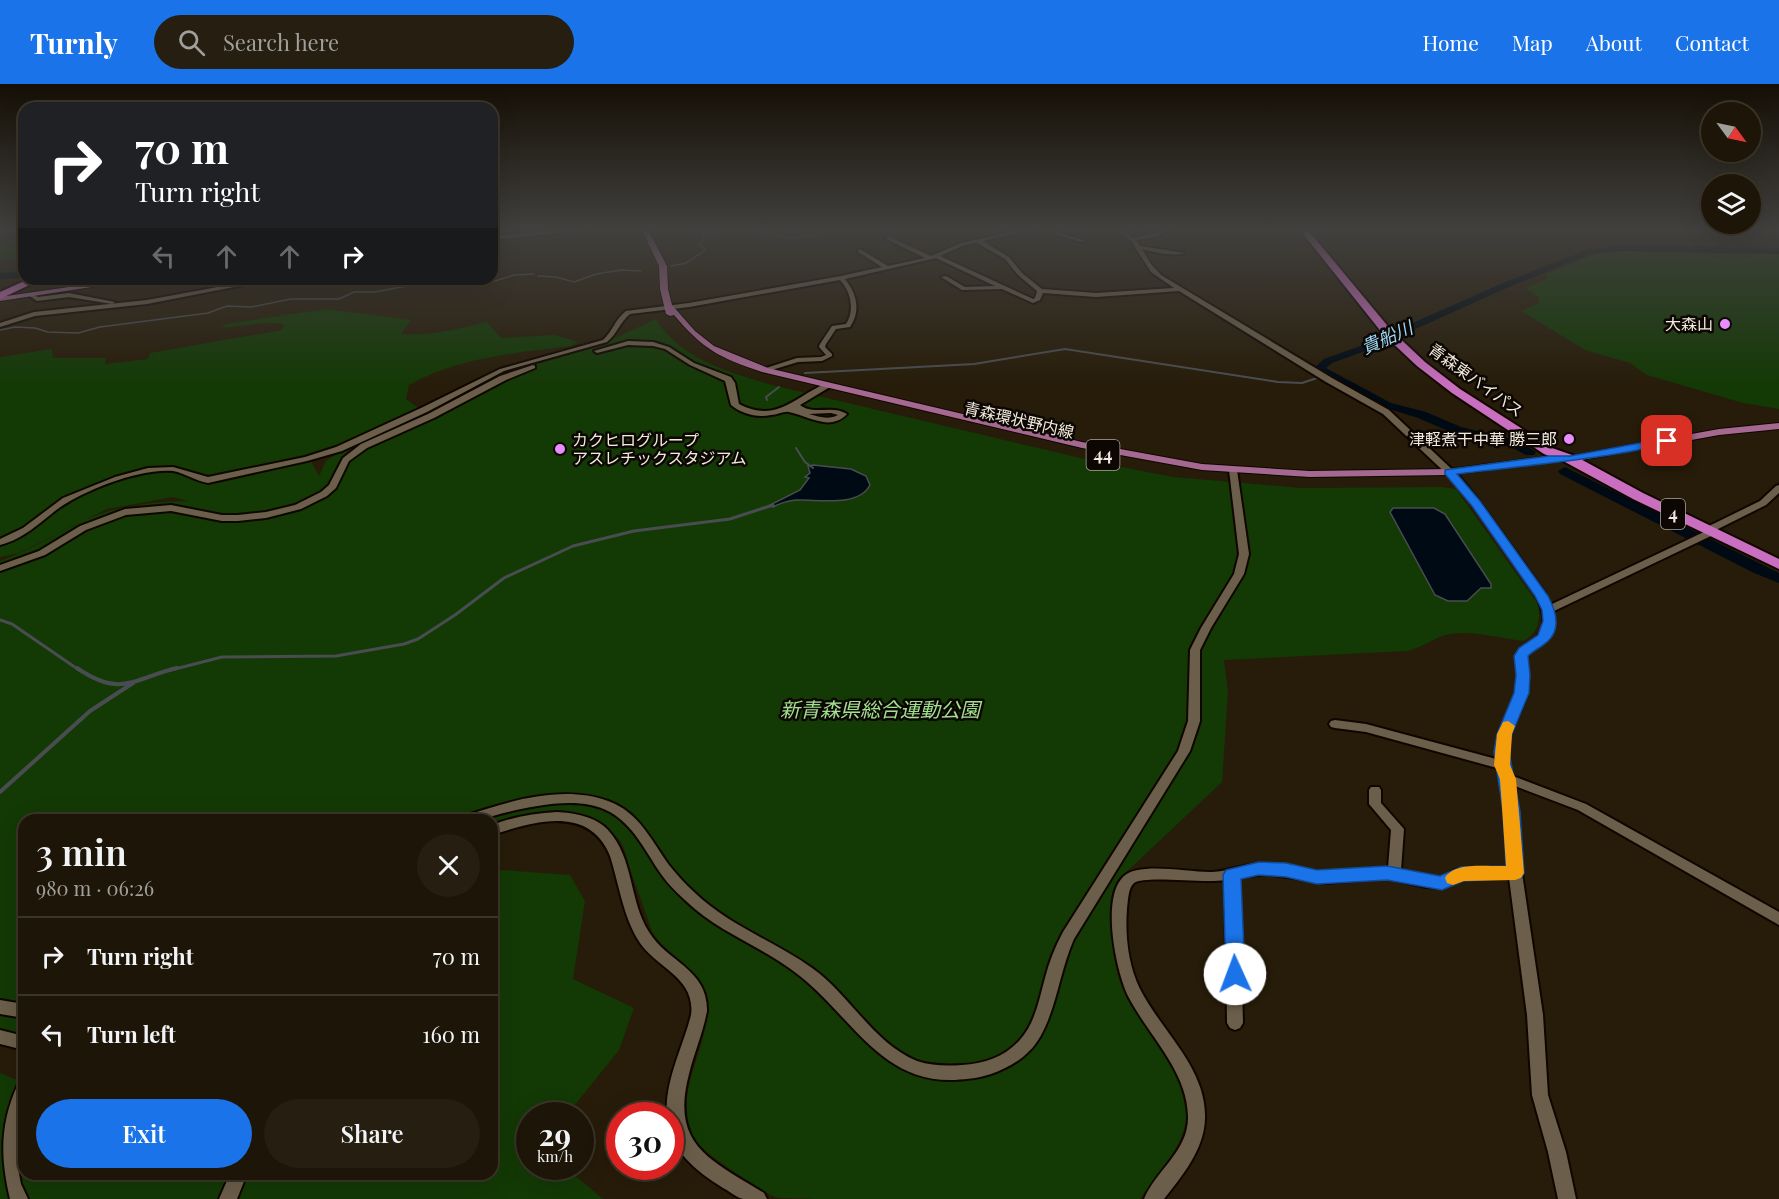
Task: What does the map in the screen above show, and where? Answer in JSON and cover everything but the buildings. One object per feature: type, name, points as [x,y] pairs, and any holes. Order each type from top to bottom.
[{"type":"highway","name":"青森東バイパス","points":[[1349,282],[1393,334],[1456,391],[1548,451],[1570,459],[1701,536],[1779,566]]},
{"type":"highway","name":"青森東バイパス","points":[[1355,282],[1393,334]]},
{"type":"highway","points":[[0,297],[23,285]]},
{"type":"main road","name":"青森環状野内線","points":[[664,282],[670,307],[696,337],[709,346],[734,359],[824,387]]},
{"type":"main road","points":[[0,297],[99,285]]},
{"type":"main road","name":"青森環状野内線","points":[[670,307],[669,312],[679,331],[703,350],[738,367],[986,425],[1118,459],[1234,473],[1310,480],[1452,475],[1558,464],[1570,459],[1719,432],[1779,426]]},
{"type":"street","points":[[0,542],[16,537],[68,498],[140,474],[171,469],[197,479],[208,480],[339,449],[424,410],[502,370],[605,340],[613,334],[621,316],[628,312],[817,282]]},
{"type":"street","points":[[765,370],[797,360],[822,359],[830,356],[822,347],[823,344],[834,327],[848,326],[852,322],[855,309],[845,282]]},
{"type":"street","points":[[952,282],[964,289],[1001,287]]},
{"type":"street","points":[[990,282],[1035,301],[1040,291]]},
{"type":"street","points":[[1029,282],[1040,291],[1096,295],[1182,289]]},
{"type":"street","points":[[1170,282],[1386,412],[1452,475],[1476,503],[1541,596],[1548,610],[1550,621],[1544,637],[1524,651],[1521,656],[1522,693],[1504,734],[1502,765],[1508,779],[1515,873],[1534,1015],[1540,1095],[1557,1152],[1567,1199]]},
{"type":"street","points":[[0,325],[34,314],[193,295],[242,285]]},
{"type":"street","points":[[31,295],[37,299],[69,295],[100,298],[112,302],[111,305]]},
{"type":"street","points":[[0,568],[42,553],[83,528],[125,512],[171,508],[222,518],[238,518],[266,515],[298,507],[324,494],[333,486],[346,460],[364,446],[431,416],[503,378],[610,346],[645,343],[667,348],[692,364],[728,379],[731,382],[733,401],[739,408],[760,413],[792,408],[827,415]]},
{"type":"street","points":[[792,408],[824,387]]},
{"type":"street","points":[[484,814],[557,800],[588,801],[619,811],[637,825],[666,870],[707,913],[810,975],[880,1047],[897,1059],[933,1073],[954,1074],[996,1066],[1012,1057],[1029,1042],[1044,1011],[1055,969],[1068,936],[1184,751],[1194,721],[1195,650],[1239,574],[1244,554],[1234,473]]},
{"type":"street","points":[[1548,610],[1701,536],[1712,528],[1763,503],[1779,488]]},
{"type":"street","points":[[1335,724],[1366,728],[1502,765]]},
{"type":"street","points":[[1508,779],[1582,807],[1779,920]]},
{"type":"street","points":[[1375,790],[1375,804],[1398,829],[1394,874]]},
{"type":"street","points":[[498,828],[532,817],[555,816],[584,822],[606,837],[628,888],[641,933],[662,956],[682,969],[699,1004],[675,1100],[676,1120],[685,1144],[701,1162],[758,1199]]},
{"type":"street","points":[[1153,1199],[1184,1158],[1194,1136],[1196,1110],[1190,1085],[1181,1066],[1135,994],[1127,975],[1120,936],[1122,891],[1125,883],[1133,877],[1146,875],[1181,877],[1232,875],[1259,869],[1286,870],[1317,877],[1394,874],[1442,883],[1461,874],[1515,873]]},
{"type":"street","points":[[1232,875],[1235,1023]]},
{"type":"street","points":[[0,1007],[18,1010]]},
{"type":"street","points":[[0,1036],[18,1041]]},
{"type":"street","points":[[18,1105],[9,1128],[6,1145],[9,1178],[19,1199]]},
{"type":"street","points":[[228,1199],[236,1180]]},
{"type":"green space","points":[[1539,282],[1779,282],[1779,409],[1743,403],[1647,375],[1630,363],[1585,350],[1521,311],[1539,303],[1539,298],[1526,288]]},
{"type":"green space","name":"新青森県総合運動公園","points":[[326,309],[411,320],[401,334],[434,333],[487,322],[501,338],[555,335],[578,342],[571,346],[468,362],[428,376],[409,385],[406,399],[424,412],[503,371],[596,347],[656,319],[666,333],[692,354],[739,375],[772,385],[1106,464],[1173,477],[1301,488],[1442,487],[1456,489],[1538,604],[1539,616],[1535,631],[1523,641],[1462,633],[1442,636],[1407,651],[1224,660],[1228,692],[1222,782],[1118,880],[1114,894],[1113,945],[1119,979],[1130,1003],[1174,1071],[1182,1089],[1186,1107],[1185,1125],[1178,1145],[1140,1199],[777,1198],[719,1161],[693,1138],[687,1119],[687,1099],[706,1024],[707,1006],[702,988],[691,971],[652,932],[620,841],[608,828],[577,814],[542,813],[498,822],[498,814],[18,814],[18,1033],[0,1030],[0,561],[25,551],[58,534],[19,553],[0,557],[0,357],[52,349],[53,358],[106,358],[105,364],[148,359],[150,353],[282,330],[284,324],[266,323],[222,328],[226,324]],"holes":[[[352,445],[326,461],[319,476],[311,461],[331,447]],[[173,497],[188,501],[131,506],[108,511],[85,520],[107,509]]]},
{"type":"green space","points":[[498,872],[570,875],[585,901],[573,979],[634,1008],[619,1050],[577,1102],[516,1102],[516,1180],[580,1180],[603,1199],[0,1199],[0,1073],[18,1080],[18,1180],[498,1180]]},
{"type":"shaded area","points":[[808,466],[851,469],[866,476],[870,485],[864,492],[847,500],[796,500],[773,507],[770,505],[800,490],[809,478],[805,477],[810,473]]},
{"type":"shaded area","points":[[1393,508],[1434,508],[1445,514],[1491,584],[1491,588],[1481,588],[1467,601],[1448,601],[1435,595],[1390,512]]},
{"type":"waterway","name":"貴船川","points":[[1513,282],[1367,347],[1328,361],[1319,369],[1387,405],[1422,415],[1457,430],[1515,444],[1530,452]]},
{"type":"waterway","points":[[0,330],[15,327],[35,328],[48,332],[78,333],[100,327],[208,313],[227,306],[251,307],[291,299],[339,299],[354,292],[375,292],[412,285]]},
{"type":"waterway","points":[[805,373],[974,364],[1065,349],[1278,382],[1302,383],[1317,378]]},
{"type":"waterway","points":[[767,400],[766,397],[779,387]]},
{"type":"waterway","points":[[796,448],[805,462],[813,468]]},
{"type":"waterway","name":"貴船川","points":[[1565,471],[1779,578]]},
{"type":"waterway","points":[[171,670],[222,657],[336,656],[404,644],[418,639],[455,615],[504,578],[573,546],[634,531],[730,519],[773,505]]},
{"type":"waterway","points":[[0,620],[12,624],[79,670]]},
{"type":"waterway","points":[[77,668],[92,677],[116,684],[137,681],[177,668]]},
{"type":"waterway","points":[[0,792],[90,711],[133,683]]},
{"type":"slow traffic","points":[[1453,878],[1461,874],[1515,873],[1508,779],[1502,765],[1504,734],[1508,726]]},
{"type":"place","name":"大森山","points":[[1725,324]]},
{"type":"place","name":"津軽煮干中華 勝三郎","points":[[1569,439]]},
{"type":"place","name":"カクヒログループ アスレチックスタジアム","points":[[560,449]]},
{"type":"route","points":[[1235,974],[1232,875],[1259,869],[1286,870],[1317,877],[1387,873],[1442,883],[1461,874],[1515,873],[1508,779],[1502,765],[1504,734],[1522,693],[1521,656],[1524,651],[1544,637],[1550,621],[1548,610],[1541,596],[1476,503],[1449,472],[1549,459],[1570,459],[1667,441]]}]
